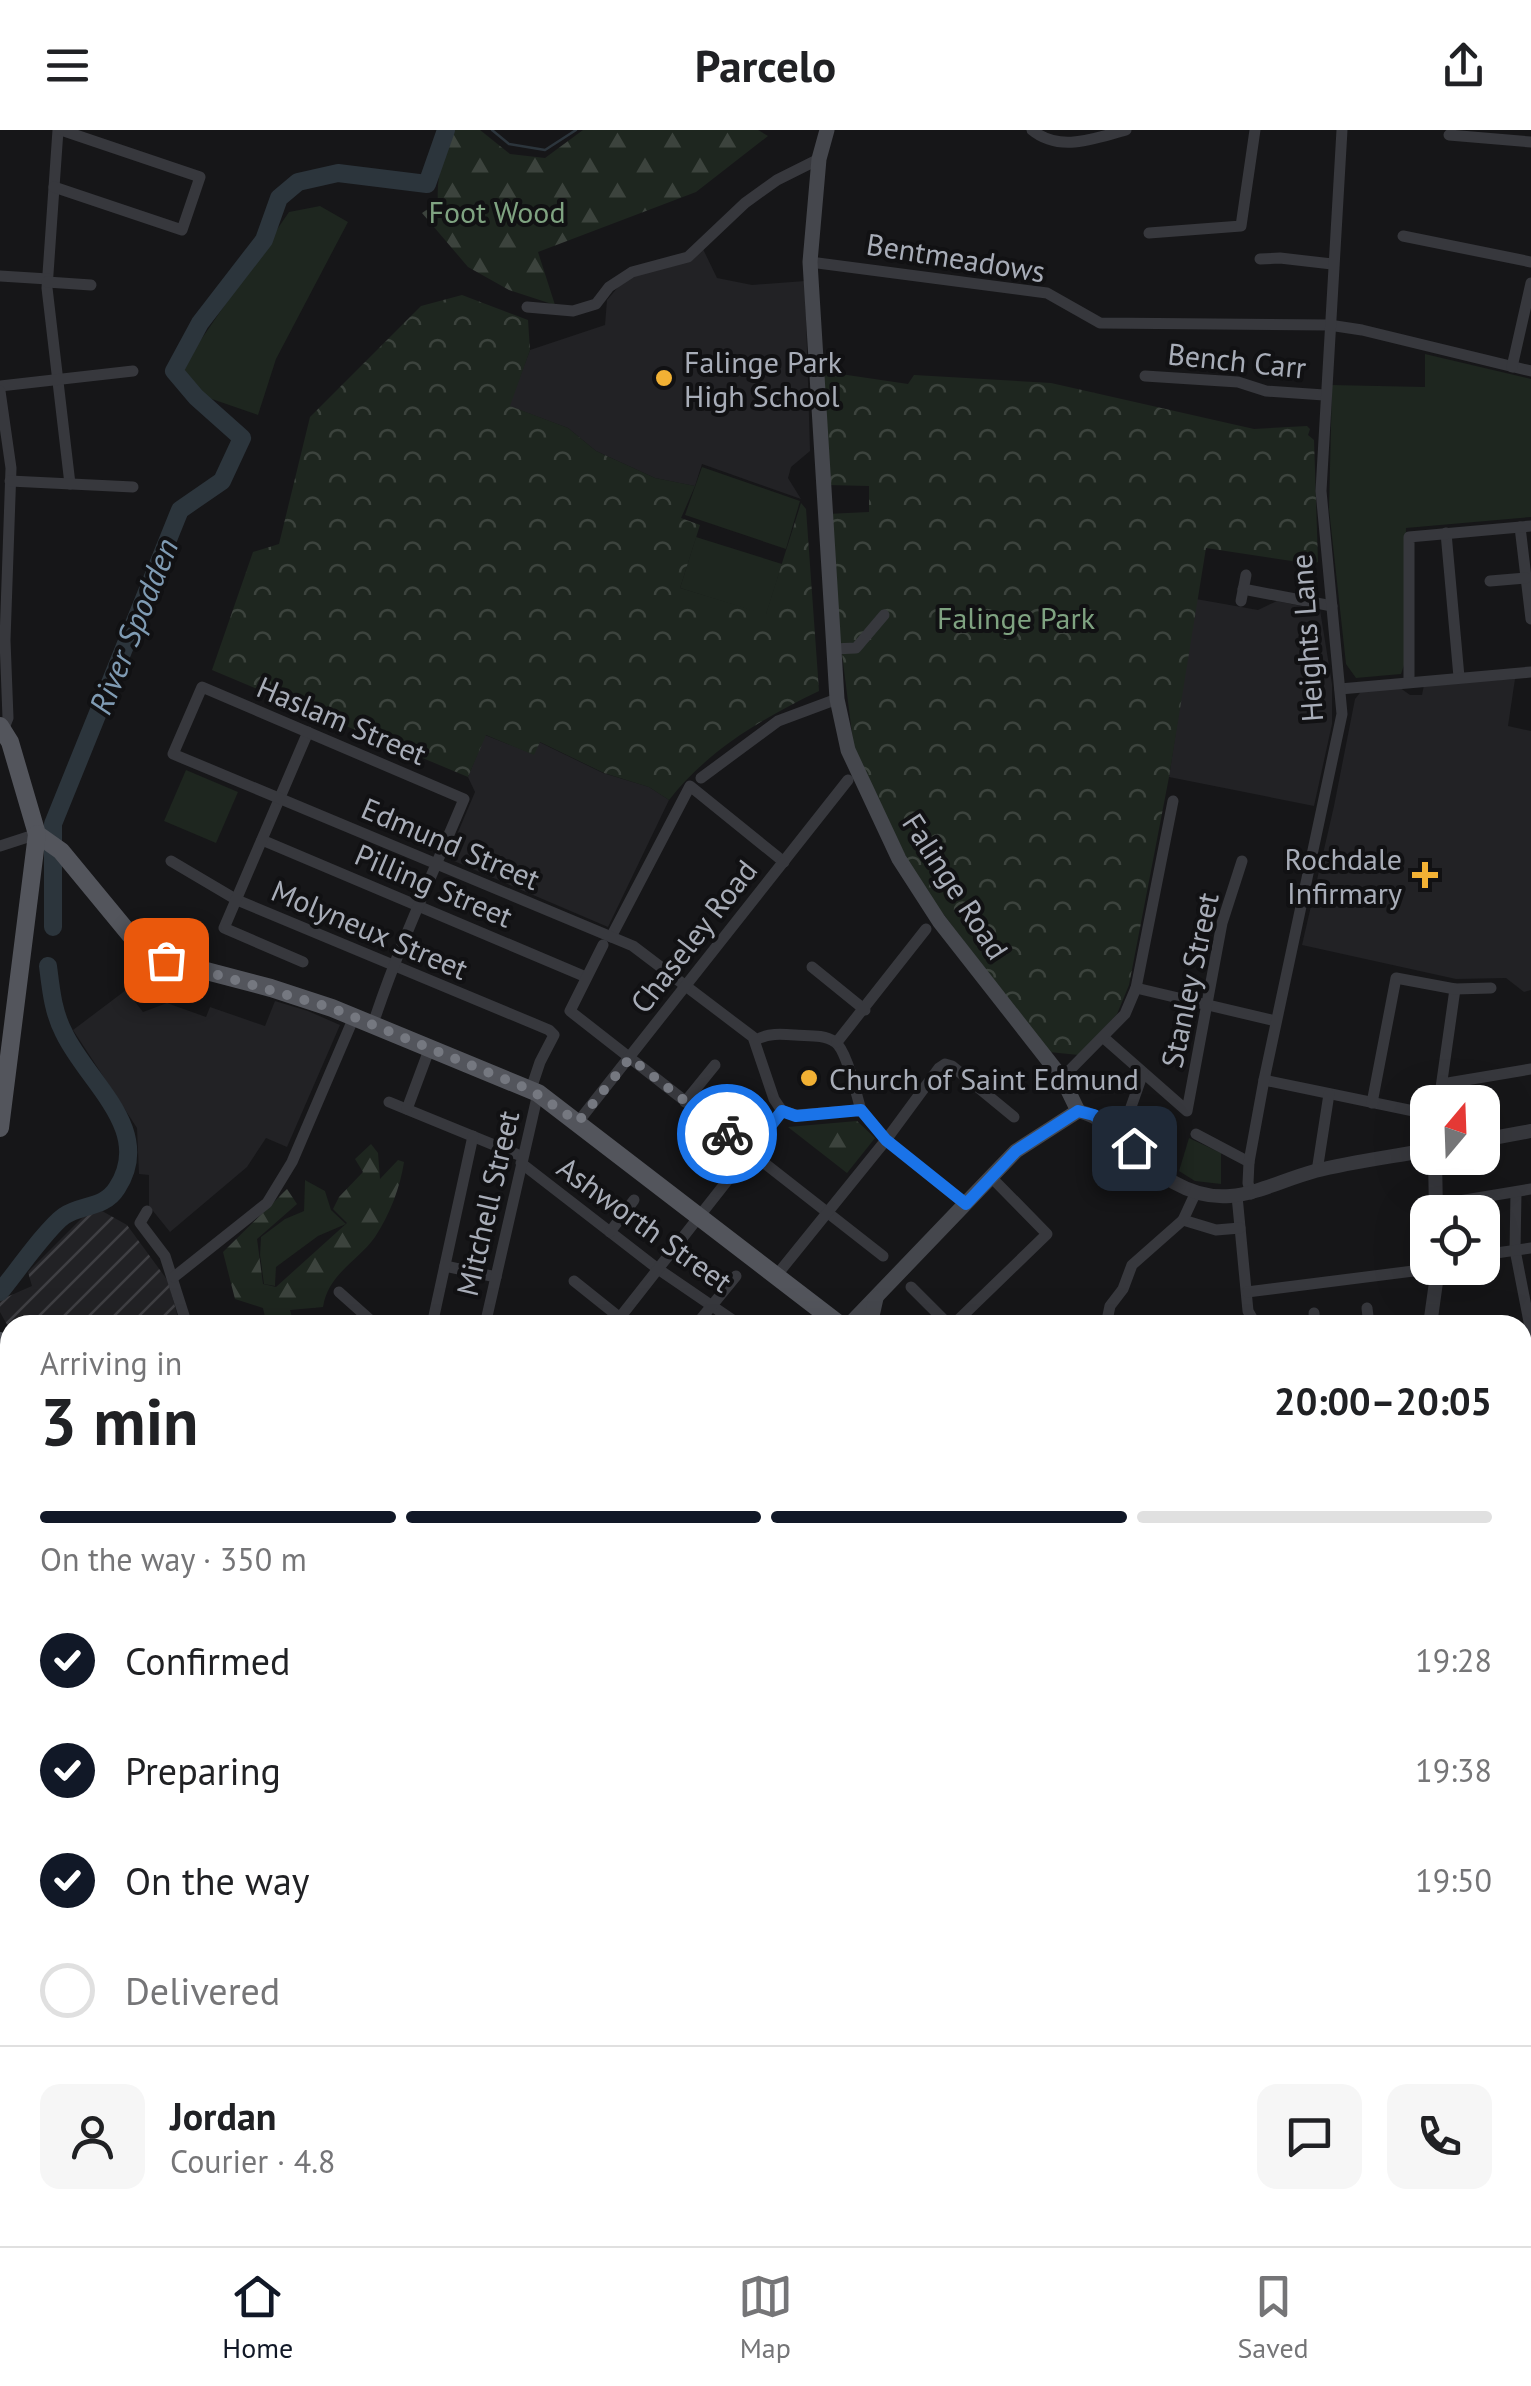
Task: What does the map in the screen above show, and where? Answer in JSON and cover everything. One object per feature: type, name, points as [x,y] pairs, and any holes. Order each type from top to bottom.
[{"type":"main road","name":"Falinge Road","points":[[827,130],[819,159],[810,262],[833,649],[837,699],[848,750],[899,859],[939,921],[1062,1078],[1078,1111]]},
{"type":"main road","points":[[2,727],[48,842],[141,948],[172,962],[271,988],[354,1017],[535,1091],[827,1315]]},
{"type":"main road","points":[[0,1128],[48,842]]},
{"type":"main road","points":[[858,1315],[991,1176],[1026,1144],[1078,1111]]},
{"type":"main road","points":[[872,1315],[877,1294]]},
{"type":"street","points":[[54,188],[182,230],[200,177],[60,130],[54,188],[47,280],[70,484]]},
{"type":"street","points":[[1032,130],[1050,142],[1072,143],[1126,130]]},
{"type":"street","points":[[1150,233],[1241,226],[1249,130]]},
{"type":"street","name":"Heights Lane","points":[[1250,1315],[1240,1228],[1249,1162],[1342,714],[1321,491],[1342,130]]},
{"type":"street","points":[[1449,135],[1531,142]]},
{"type":"street","points":[[527,308],[573,311],[596,304],[608,287],[632,272],[688,257],[777,180],[819,159]]},
{"type":"street","points":[[1403,236],[1531,262]]},
{"type":"street","points":[[1260,259],[1332,264]]},
{"type":"street","name":"Bentmeadows","points":[[810,262],[1046,293],[1100,323],[1329,326],[1362,330],[1531,371]]},
{"type":"street","points":[[0,276],[92,284]]},
{"type":"street","points":[[1512,367],[1531,283]]},
{"type":"street","points":[[2,727],[8,718],[7,472],[0,396],[58,380],[132,371]]},
{"type":"street","name":"Bench Carr","points":[[1145,376],[1238,382],[1266,391],[1324,395]]},
{"type":"street","points":[[7,472],[70,484],[134,487]]},
{"type":"street","points":[[1409,681],[1409,537],[1526,526],[1531,619]]},
{"type":"street","points":[[1446,533],[1459,677]]},
{"type":"street","points":[[1246,575],[1242,595],[1332,606]]},
{"type":"street","points":[[1490,582],[1526,578]]},
{"type":"street","points":[[833,649],[856,648],[884,615]]},
{"type":"street","points":[[1340,688],[1531,672]]},
{"type":"street","name":"Haslam Street","points":[[202,687],[464,798],[436,864]]},
{"type":"street","name":"Edmund Street","points":[[202,687],[173,754],[648,956],[756,1040]]},
{"type":"street","points":[[702,778],[778,722],[837,699]]},
{"type":"street","points":[[303,962],[224,928],[308,732]]},
{"type":"street","name":"Chaseley Road","points":[[578,1122],[848,780]]},
{"type":"street","points":[[784,862],[690,786],[570,1011],[883,1256]]},
{"type":"street","points":[[1062,1078],[1125,1014],[1136,988],[1173,801]]},
{"type":"street","name":"Pilling Street","points":[[262,840],[586,977]]},
{"type":"street","points":[[0,846],[48,842]]},
{"type":"street","name":"Molyneux Street","points":[[171,861],[237,900],[554,1034]]},
{"type":"street","name":"Stanley Street","points":[[1143,1073],[1187,1111],[1222,923],[1242,861]]},
{"type":"street","points":[[376,1014],[436,864]]},
{"type":"street","points":[[837,1042],[926,929]]},
{"type":"street","points":[[812,967],[865,1010]]},
{"type":"street","points":[[1372,1103],[1396,978],[1454,989],[1491,988]]},
{"type":"street","points":[[1136,988],[1276,1020]]},
{"type":"street","points":[[1454,989],[1442,1084],[1531,1069]]},
{"type":"street","points":[[174,1277],[266,1203],[292,1162],[354,1017]]},
{"type":"street","name":"Mitchell Street","points":[[487,1315],[540,1062],[554,1034]]},
{"type":"street","points":[[861,1110],[796,1116],[782,1111],[774,1100],[756,1040],[781,1034],[837,1042],[861,1110],[886,1140],[966,1204]]},
{"type":"street","points":[[1104,1038],[1143,1073],[1124,1124]]},
{"type":"street","points":[[407,1109],[430,1050]]},
{"type":"street","points":[[685,1102],[716,1064]]},
{"type":"street","points":[[776,1276],[945,1064],[1014,1117]]},
{"type":"street","points":[[1264,1080],[1410,1110]]},
{"type":"street","points":[[1316,1171],[1329,1094]]},
{"type":"street","name":"Ashworth Street","points":[[389,1102],[521,1160],[658,1270],[727,1315]]},
{"type":"street","points":[[627,1315],[782,1111]]},
{"type":"street","points":[[1078,1111],[1094,1115],[1164,1176],[1196,1192],[1244,1195],[1316,1171],[1410,1153]]},
{"type":"street","points":[[1500,1137],[1531,1131]]},
{"type":"street","points":[[1196,1134],[1249,1162]]},
{"type":"street","points":[[434,1315],[473,1136]]},
{"type":"street","points":[[962,1315],[1047,1234],[991,1176]]},
{"type":"street","points":[[1500,1195],[1531,1189]]},
{"type":"street","points":[[1108,1315],[1132,1266],[1183,1220],[1196,1192]]},
{"type":"street","points":[[1516,1192],[1515,1250],[1528,1315]]},
{"type":"street","points":[[610,1232],[634,1200]]},
{"type":"street","points":[[147,1211],[140,1223],[165,1256],[184,1315]]},
{"type":"street","points":[[1183,1220],[1216,1230],[1240,1228]]},
{"type":"street","points":[[1500,1252],[1531,1248]]},
{"type":"street","points":[[445,1266],[496,1277]]},
{"type":"street","points":[[1246,1292],[1410,1272]]},
{"type":"street","points":[[704,1315],[736,1276]]},
{"type":"street","points":[[574,1282],[612,1315]]},
{"type":"street","points":[[1431,1315],[1436,1285]]},
{"type":"street","points":[[911,1287],[940,1315]]},
{"type":"street","points":[[339,1292],[365,1315]]},
{"type":"street","points":[[1367,1308],[1368,1315]]},
{"type":"shaded area","name":"Falinge Park High School","points":[[703,249],[717,278],[752,285],[805,281],[810,451],[791,467],[788,478],[801,499],[702,464],[695,486],[655,478],[596,451],[568,428],[509,406],[530,350],[605,325],[607,300],[630,273]]},
{"type":"shaded area","points":[[1196,599],[1258,610],[1277,601],[1320,610],[1332,684],[1332,724],[1314,806],[1169,777]]},
{"type":"shaded area","name":"Rochdale Infirmary","points":[[1515,679],[1508,726],[1531,731],[1531,990],[1524,992],[1506,978],[1456,979],[1302,945],[1355,699],[1363,689],[1399,687],[1410,695],[1422,695],[1424,685]]},
{"type":"shaded area","points":[[485,735],[533,754],[539,742],[603,773],[649,787],[669,800],[608,927],[447,858],[475,792],[468,777]]},
{"type":"shaded area","points":[[126,990],[143,1012],[167,1003],[206,1017],[210,1007],[265,1026],[275,1001],[340,1025],[287,1147],[266,1138],[247,1167],[170,1232],[149,1206],[149,1175],[139,1174],[137,1128],[73,1030]]},
{"type":"shaded area","points":[[102,1211],[127,1225],[168,1281],[177,1315],[2,1315],[0,1300],[32,1286],[28,1272],[84,1216]]},
{"type":"green space","name":"Foot Wood","points":[[454,130],[480,130],[510,154],[545,158],[583,130],[758,130],[768,136],[696,192],[538,252],[555,305],[509,290],[468,267],[422,213],[438,202],[442,165]]},
{"type":"green space","points":[[320,206],[348,222],[276,359],[258,415],[206,397],[178,373],[289,212]]},
{"type":"green space","points":[[462,295],[528,320],[530,350],[510,406],[568,428],[596,451],[655,478],[695,486],[681,518],[700,525],[680,588],[766,614],[801,503],[806,509],[819,691],[738,737],[701,766],[669,800],[649,787],[604,773],[540,742],[534,755],[486,735],[468,777],[212,670],[253,552],[279,544],[310,417],[421,306]]},
{"type":"green space","points":[[1425,354],[1531,379],[1531,517],[1406,528],[1401,674],[1356,678],[1346,664],[1329,509],[1332,385],[1425,387]]},
{"type":"green space","name":"Falinge Park","points":[[820,371],[908,384],[914,375],[1051,383],[1254,429],[1310,429],[1308,435],[1314,440],[1318,562],[1206,548],[1169,777],[1129,985],[1117,1014],[1079,1055],[1049,1052],[938,907],[908,861],[854,749],[827,514],[869,512],[869,486],[828,485]]},
{"type":"green space","points":[[702,467],[800,501],[786,549],[685,515]]},
{"type":"green space","points":[[696,537],[782,564],[766,615],[680,588]]},
{"type":"green space","points":[[186,770],[238,792],[216,843],[164,821]]},
{"type":"green space","points":[[857,1121],[875,1138],[847,1173],[788,1127]]},
{"type":"green space","points":[[1189,1138],[1221,1153],[1221,1184],[1195,1181],[1179,1171]]},
{"type":"green space","points":[[371,1144],[378,1153],[380,1179],[398,1160],[404,1162],[394,1201],[380,1228],[337,1277],[323,1307],[290,1310],[291,1315],[265,1315],[263,1308],[235,1299],[223,1252],[287,1189],[297,1204],[257,1239],[263,1284],[276,1287],[347,1223],[333,1209],[363,1172],[355,1159]]},
{"type":"green space","points":[[305,1180],[325,1191],[331,1210],[346,1224],[318,1236],[276,1267],[275,1286],[264,1284],[261,1237],[304,1211]]},
{"type":"waterway","name":"River Spodden","points":[[53,927],[53,824],[180,510],[222,481],[242,438],[196,397],[174,371],[200,323],[264,240],[279,198],[298,182],[338,173],[427,184],[446,130]]},
{"type":"waterway","points":[[492,130],[509,144],[545,150],[576,130]]},
{"type":"waterway","name":"River Spodden","points":[[0,1292],[57,1222],[71,1212],[106,1200],[127,1167],[128,1146],[123,1126],[60,1025],[48,966]]},
{"type":"way so far","points":[[166,960],[332,1008],[531,1090],[578,1122],[630,1058],[727,1134]]},
{"type":"place","name":"Falinge Park High School","points":[[664,378]]},
{"type":"place","name":"Rochdale Infirmary","points":[[1425,875]]},
{"type":"place","name":"Church of Saint Edmund","points":[[809,1078]]},
{"type":"route","points":[[727,1134],[750,1152],[782,1111],[796,1116],[861,1110],[886,1140],[966,1204],[1016,1151],[1078,1111],[1094,1115],[1134,1148]]}]
